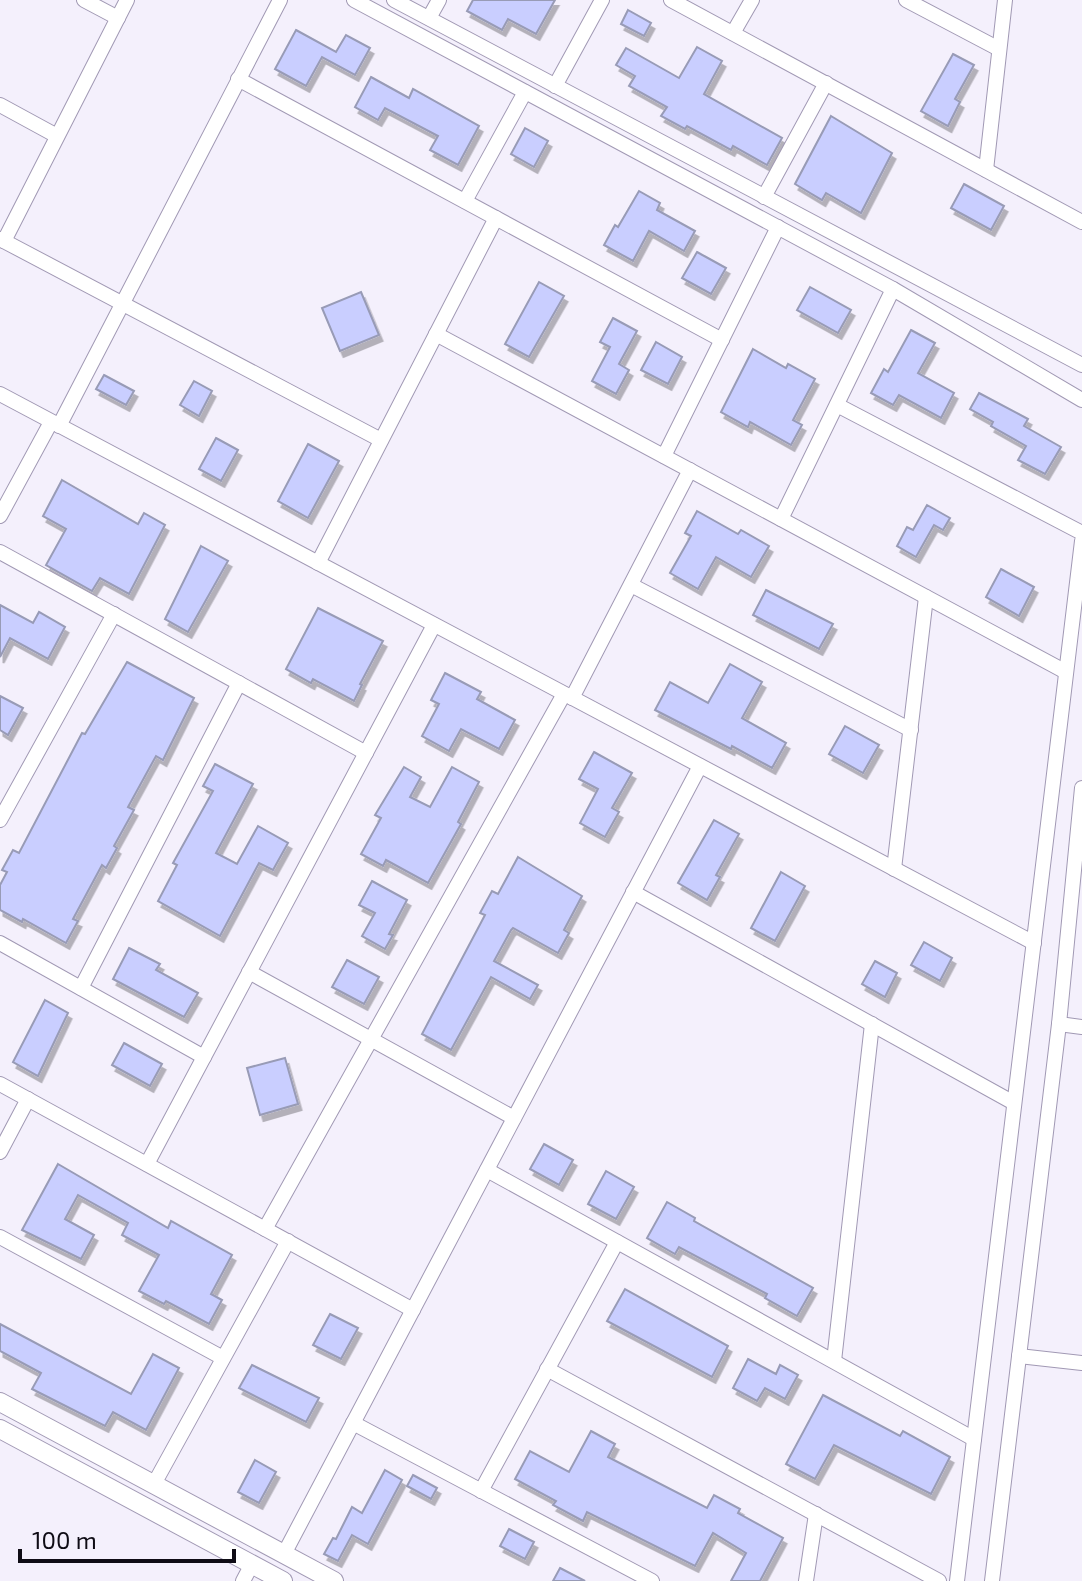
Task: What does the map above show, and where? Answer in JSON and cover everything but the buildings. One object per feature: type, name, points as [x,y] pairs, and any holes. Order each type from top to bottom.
[{"type":"main road","points":[[0,1402],[334,1581]]},
{"type":"main road","points":[[0,1429],[283,1581]]},
{"type":"street","points":[[84,0],[118,18]]},
{"type":"street","points":[[127,0],[2,240],[381,440]]},
{"type":"street","points":[[0,516],[123,304],[280,0]]},
{"type":"street","points":[[354,0],[893,289],[1082,400]]},
{"type":"street","points":[[394,0],[1082,365]]},
{"type":"street","points":[[429,18],[439,0]]},
{"type":"street","points":[[555,86],[602,0]]},
{"type":"street","points":[[671,0],[1082,222]]},
{"type":"street","points":[[733,33],[752,0]]},
{"type":"street","points":[[906,0],[999,49]]},
{"type":"street","points":[[986,170],[1005,0]]},
{"type":"street","points":[[238,79],[722,340]]},
{"type":"street","points":[[764,197],[826,83]]},
{"type":"street","points":[[465,201],[525,92]]},
{"type":"street","points":[[0,105],[57,136]]},
{"type":"street","points":[[710,191],[718,173]]},
{"type":"street","points":[[318,563],[496,218]]},
{"type":"street","points":[[664,456],[778,227]]},
{"type":"street","points":[[781,519],[893,289]]},
{"type":"street","points":[[436,334],[1066,672]]},
{"type":"street","points":[[0,394],[1034,943]]},
{"type":"street","points":[[837,405],[1082,533]]},
{"type":"street","points":[[265,1229],[631,585],[690,470]]},
{"type":"street","points":[[957,1581],[1082,541]]},
{"type":"street","points":[[0,552],[366,753]]},
{"type":"street","points":[[631,585],[911,730]]},
{"type":"street","points":[[894,869],[926,597]]},
{"type":"street","points":[[0,820],[114,614]]},
{"type":"street","points":[[147,1164],[434,625]]},
{"type":"street","points":[[81,988],[239,683]]},
{"type":"street","points":[[284,1554],[700,766]]},
{"type":"street","points":[[992,1581],[1059,1024],[1082,788]]},
{"type":"street","points":[[633,892],[1014,1103]]},
{"type":"street","points":[[0,943],[204,1057]]},
{"type":"street","points":[[249,972],[514,1118]]},
{"type":"street","points":[[834,1361],[872,1024]]},
{"type":"street","points":[[1059,1024],[1082,1027]]},
{"type":"street","points":[[0,1084],[413,1310]]},
{"type":"street","points":[[0,1152],[28,1099]]},
{"type":"street","points":[[487,1170],[974,1439]]},
{"type":"street","points":[[0,1237],[223,1358]]},
{"type":"street","points":[[154,1484],[288,1241]]},
{"type":"street","points":[[481,1491],[617,1242]]},
{"type":"street","points":[[1019,1356],[1082,1363]]},
{"type":"street","points":[[547,1369],[939,1581]]},
{"type":"street","points":[[353,1423],[652,1581]]},
{"type":"street","points":[[806,1581],[816,1514]]},
{"type":"street","points":[[243,1581],[252,1564]]}]
